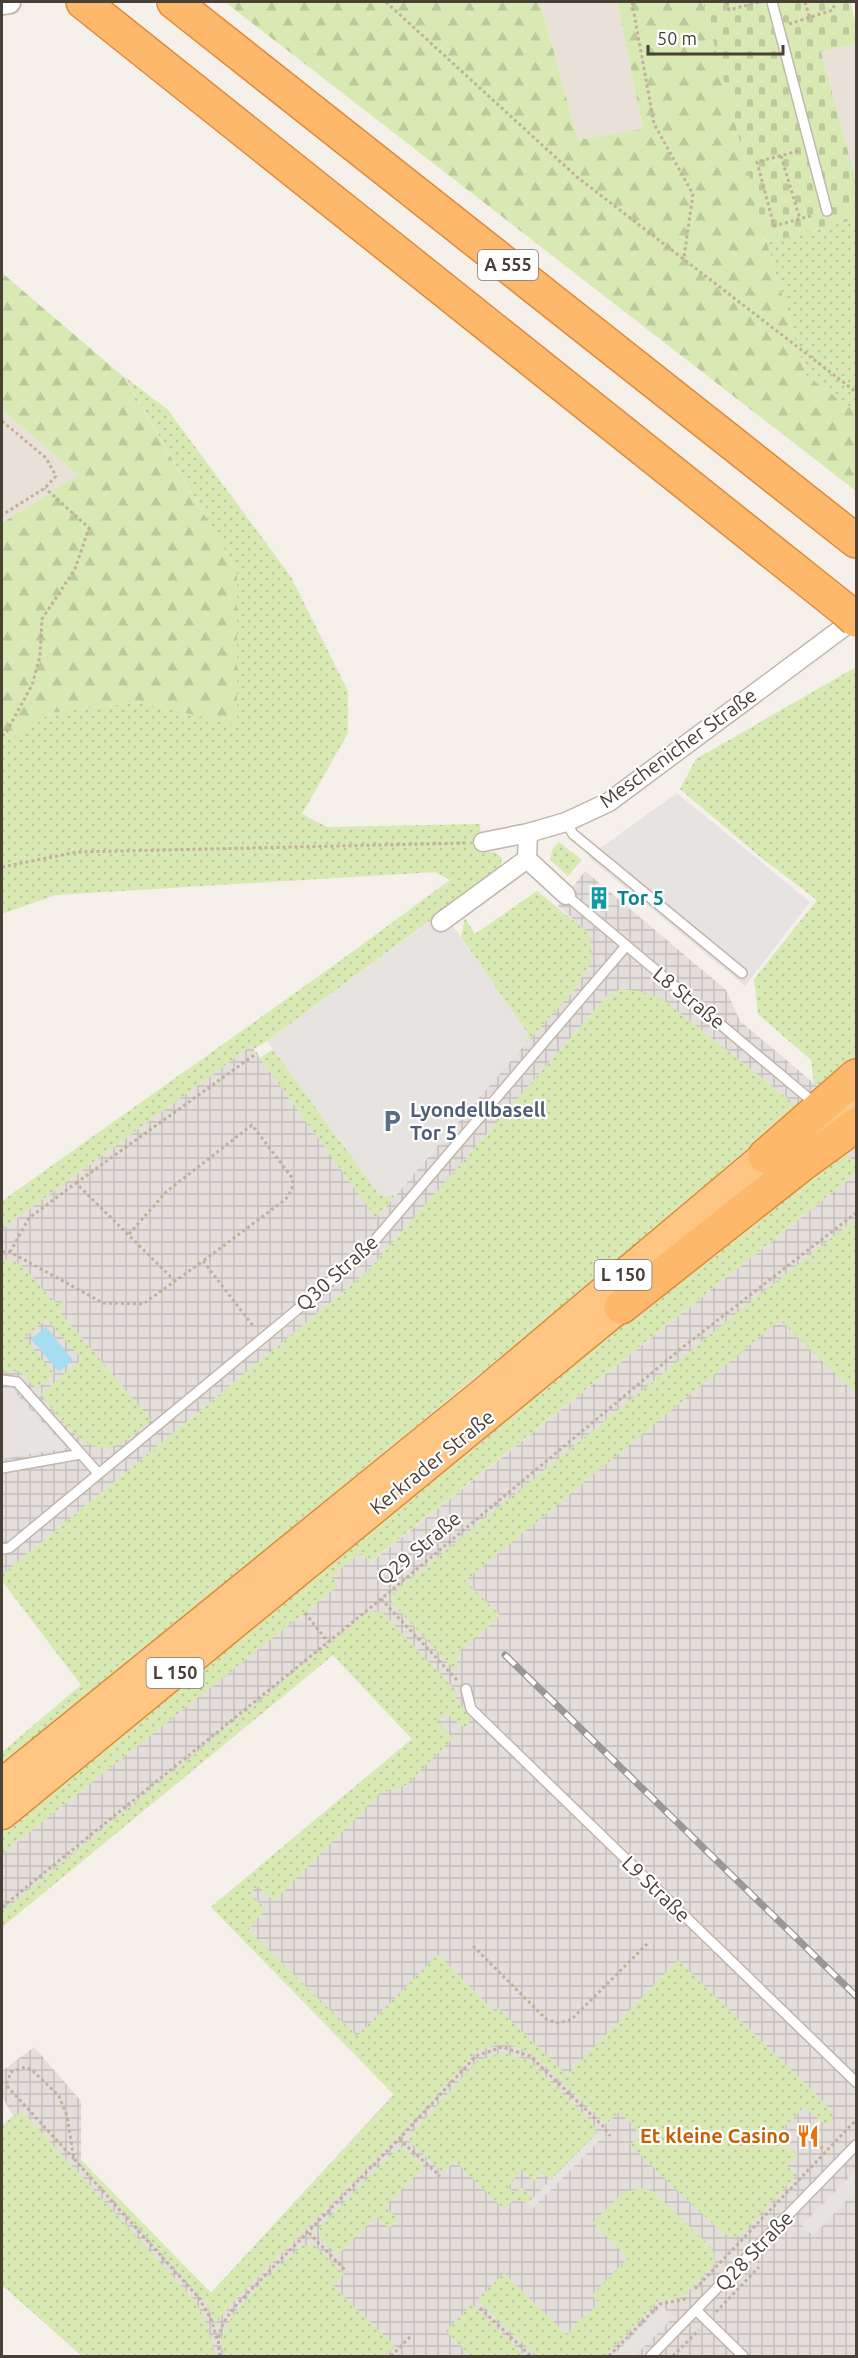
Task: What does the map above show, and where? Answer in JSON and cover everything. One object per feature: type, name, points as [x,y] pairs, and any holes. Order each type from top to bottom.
[{"type":"highway","name":"A 555","points":[[83,2],[852,616]]},
{"type":"highway","name":"A 555","points":[[181,7],[856,541]]},
{"type":"highway","points":[[765,1156],[856,1076]]},
{"type":"highway","name":"Kerkrader Straße","points":[[2,1784],[481,1395],[765,1156],[856,1100]]},
{"type":"highway","name":"Kerkrader Straße","points":[[2,1814],[621,1307],[856,1100]]},
{"type":"highway","points":[[621,1307],[792,1172],[856,1125]]},
{"type":"street","points":[[2,3],[9,2]]},
{"type":"street","name":"Meschenicher Straße","points":[[483,842],[566,822],[609,802],[852,616]]},
{"type":"street","points":[[528,833],[527,859],[566,895]]},
{"type":"street","points":[[441,922],[527,859]]},
{"type":"lane","points":[[772,2],[827,211]]},
{"type":"lane","points":[[566,822],[573,834],[742,973]]},
{"type":"lane","name":"L8 Straße","points":[[566,895],[812,1101]]},
{"type":"lane","name":"Q30 Straße","points":[[2,1549],[9,1548],[316,1294],[370,1246],[626,946]]},
{"type":"lane","points":[[2,1380],[17,1382],[98,1473]]},
{"type":"lane","points":[[2,1468],[81,1454]]},
{"type":"lane","name":"L9 Straße","points":[[466,1689],[471,1709],[856,2082]]},
{"type":"lane","name":"Q28 Straße","points":[[651,2356],[856,2145]]},
{"type":"lane","points":[[696,2310],[743,2356]]},
{"type":"path","points":[[386,2],[577,177],[856,392]]},
{"type":"path","points":[[632,2],[654,124],[693,194],[684,258]]},
{"type":"path","points":[[727,2],[729,10],[763,2]]},
{"type":"path","points":[[805,2],[810,18]]},
{"type":"path","points":[[779,27],[833,10],[835,2]]},
{"type":"path","points":[[810,148],[757,162],[774,226],[827,211]]},
{"type":"path","points":[[781,156],[800,219]]},
{"type":"path","points":[[2,421],[46,458],[56,476],[45,488],[2,515]]},
{"type":"path","points":[[2,736],[32,685],[40,656],[42,619],[75,569],[89,528],[45,488]]},
{"type":"path","points":[[2,867],[77,852],[483,842]]},
{"type":"path","points":[[10,1252],[29,1218],[257,1053]]},
{"type":"path","points":[[2,1252],[10,1252],[103,1304],[143,1304],[286,1199],[292,1189],[293,1179],[252,1125],[166,1192],[129,1234]]},
{"type":"path","points":[[76,1183],[175,1281]]},
{"type":"path","name":"Q29 Straße","points":[[2,1907],[381,1599],[683,1347],[856,1213]]},
{"type":"path","points":[[203,1261],[262,1337]]},
{"type":"path","points":[[381,1599],[466,1689]]},
{"type":"path","points":[[305,1613],[328,1642]]},
{"type":"path","points":[[473,1946],[546,2019],[558,2023],[571,2020],[649,1942]]},
{"type":"path","points":[[217,2342],[223,2323],[237,2304],[309,2233],[476,2056],[502,2048],[530,2056],[603,2126],[610,2136]]},
{"type":"path","points":[[74,2159],[67,2116],[59,2096],[33,2070],[25,2067],[11,2072],[6,2085],[199,2298],[212,2321],[220,2356]]},
{"type":"path","points":[[609,2356],[660,2304],[684,2301],[856,2120]]},
{"type":"path","points":[[812,2138],[825,2151]]},
{"type":"path","points":[[399,2139],[440,2176]]},
{"type":"path","points":[[309,2233],[347,2271]]},
{"type":"path","points":[[480,2308],[531,2356]]},
{"type":"path","points":[[391,2356],[411,2336]]},
{"type":"shaded area","points":[[540,2],[617,2],[643,130],[578,140]]},
{"type":"shaded area","points":[[856,44],[856,181],[821,52]]},
{"type":"shaded area","points":[[2,410],[78,475],[2,523]]},
{"type":"shaded area","points":[[677,793],[810,902],[745,986],[588,857]]},
{"type":"shaded area","points":[[585,871],[726,990],[740,1021],[856,1119],[856,1165],[842,1147],[802,1110],[661,998],[607,996],[366,1273],[2,1575],[2,1229],[251,1046],[377,1217],[575,989],[592,960],[573,919],[558,906]]},
{"type":"shaded area","name":"Lyondellbasell Tor 5","points":[[443,912],[528,1034],[525,1044],[396,1194],[385,1196],[378,1193],[267,1041]]},
{"type":"shaded area","points":[[856,1165],[856,2356],[82,2356],[2,2285],[2,2126],[13,2116],[2,2097],[2,2071],[34,2047],[81,2101],[81,2160],[211,2293],[394,2094],[211,1907],[412,1739],[333,1655],[2,1927],[2,1854],[337,1586],[330,1576],[361,1553],[371,1562],[853,1176]]},
{"type":"shaded area","points":[[10,1387],[67,1448],[2,1459],[2,1389]]},
{"type":"shaded area","points":[[597,2133],[602,2138],[533,2208],[528,2203]]},
{"type":"shaded area","points":[[856,2170],[856,2190],[813,2236],[802,2225]]},
{"type":"shaded area","points":[[662,2306],[673,2317],[659,2332],[634,2356],[613,2356]]},
{"type":"green space","points":[[225,2],[540,2],[578,140],[643,129],[617,2],[703,2],[767,243],[806,375],[856,412],[856,491]]},
{"type":"green space","points":[[703,2],[850,2],[856,26],[856,44],[821,52],[856,181],[856,219],[767,243]]},
{"type":"green space","points":[[856,219],[856,412],[806,375],[767,243]]},
{"type":"green space","points":[[2,273],[125,378],[237,571],[237,725],[139,702],[51,713],[2,744],[2,523],[78,475],[2,410]]},
{"type":"green space","points":[[125,377],[168,410],[291,577],[348,691],[348,733],[302,814],[327,827],[480,824],[482,852],[495,852],[502,858],[500,869],[267,1041],[254,1049],[251,1046],[2,1229],[2,1201],[450,880],[435,872],[56,895],[2,914],[2,744],[51,713],[139,702],[237,724],[237,571]]},
{"type":"green space","points":[[856,667],[856,1063],[823,1091],[814,1084],[811,1060],[758,1014],[754,979],[817,900],[759,856],[680,789],[696,759]]},
{"type":"green space","points":[[559,842],[582,860],[568,876],[550,860],[553,848]]},
{"type":"green space","points":[[537,891],[590,934],[592,960],[575,989],[525,1044],[528,1034],[461,937],[465,918],[475,934]]},
{"type":"green space","points":[[620,989],[638,991],[661,998],[802,1110],[2,1765],[2,1752],[81,1685],[2,1581],[2,1575],[366,1273],[607,996]]},
{"type":"green space","points":[[273,1049],[378,1193],[385,1196],[396,1194],[376,1218],[260,1058]]},
{"type":"green space","points":[[842,1147],[856,1165],[853,1176],[370,1562],[361,1553],[331,1576],[338,1586],[2,1854],[2,1831],[823,1160]]},
{"type":"green space","points":[[856,1219],[856,1394],[780,1320],[465,1581],[501,1616],[460,1650],[455,1670],[392,1603],[391,1595]]},
{"type":"green space","points":[[2,1259],[19,1264],[59,1304],[64,1300],[66,1302],[59,1311],[151,1420],[131,1437],[117,1445],[105,1448],[94,1446],[73,1432],[41,1394],[82,1359],[47,1319],[24,1338],[54,1374],[37,1389],[19,1371],[2,1372]]},
{"type":"green space","points":[[375,1611],[383,1613],[456,1691],[457,1703],[464,1708],[471,1720],[464,1728],[446,1713],[437,1722],[453,1738],[406,1785],[380,1793],[274,1901],[257,1886],[250,1894],[266,1909],[248,1930],[357,2036],[438,1954],[496,2013],[498,2008],[567,2075],[678,1960],[814,2092],[833,2113],[832,2121],[826,2125],[804,2107],[773,2139],[781,2146],[784,2144],[798,2154],[787,2166],[797,2175],[738,2237],[729,2236],[719,2230],[629,2144],[641,2138],[631,2123],[619,2112],[606,2124],[532,2055],[512,2046],[489,2047],[475,2053],[397,2138],[231,2304],[216,2323],[204,2300],[81,2164],[81,2160],[211,2293],[394,2095],[211,1907],[412,1739],[333,1655],[2,1927],[2,1912],[367,1613]]},
{"type":"green space","points":[[503,2053],[528,2060],[592,2122],[597,2133],[550,2180],[542,2172],[534,2181],[522,2169],[508,2187],[515,2193],[521,2187],[533,2198],[528,2203],[514,2199],[504,2209],[455,2161],[443,2173],[410,2142],[410,2135],[478,2060]]},
{"type":"green space","points":[[23,2112],[195,2301],[207,2324],[215,2356],[82,2356],[2,2285],[2,2126],[13,2116]]},
{"type":"green space","points":[[403,2147],[424,2167],[385,2206],[398,2219],[389,2228],[376,2216],[338,2255],[320,2239],[319,2228],[396,2150]]},
{"type":"green space","points":[[644,2188],[654,2192],[709,2245],[714,2254],[715,2263],[683,2297],[658,2301],[604,2356],[537,2356],[477,2300],[504,2273],[567,2335],[584,2315],[586,2316],[599,2303],[592,2295],[628,2258],[593,2223],[623,2192]]},
{"type":"green space","points":[[313,2244],[344,2274],[333,2286],[395,2346],[385,2356],[225,2356],[221,2343],[224,2331],[242,2304],[302,2246]]},
{"type":"green space","points":[[472,2304],[525,2356],[471,2356],[446,2331]]},
{"type":"water","points":[[46,1327],[73,1360],[59,1372],[31,1339]]},
{"type":"railway","points":[[505,1655],[856,1996]]},
{"type":"place","name":"Tor 5","points":[[599,898]]},
{"type":"place","name":"Lyondellbasell Tor 5","points":[[392,1121]]},
{"type":"place","name":"Et kleine Casino","points":[[808,2136]]}]
